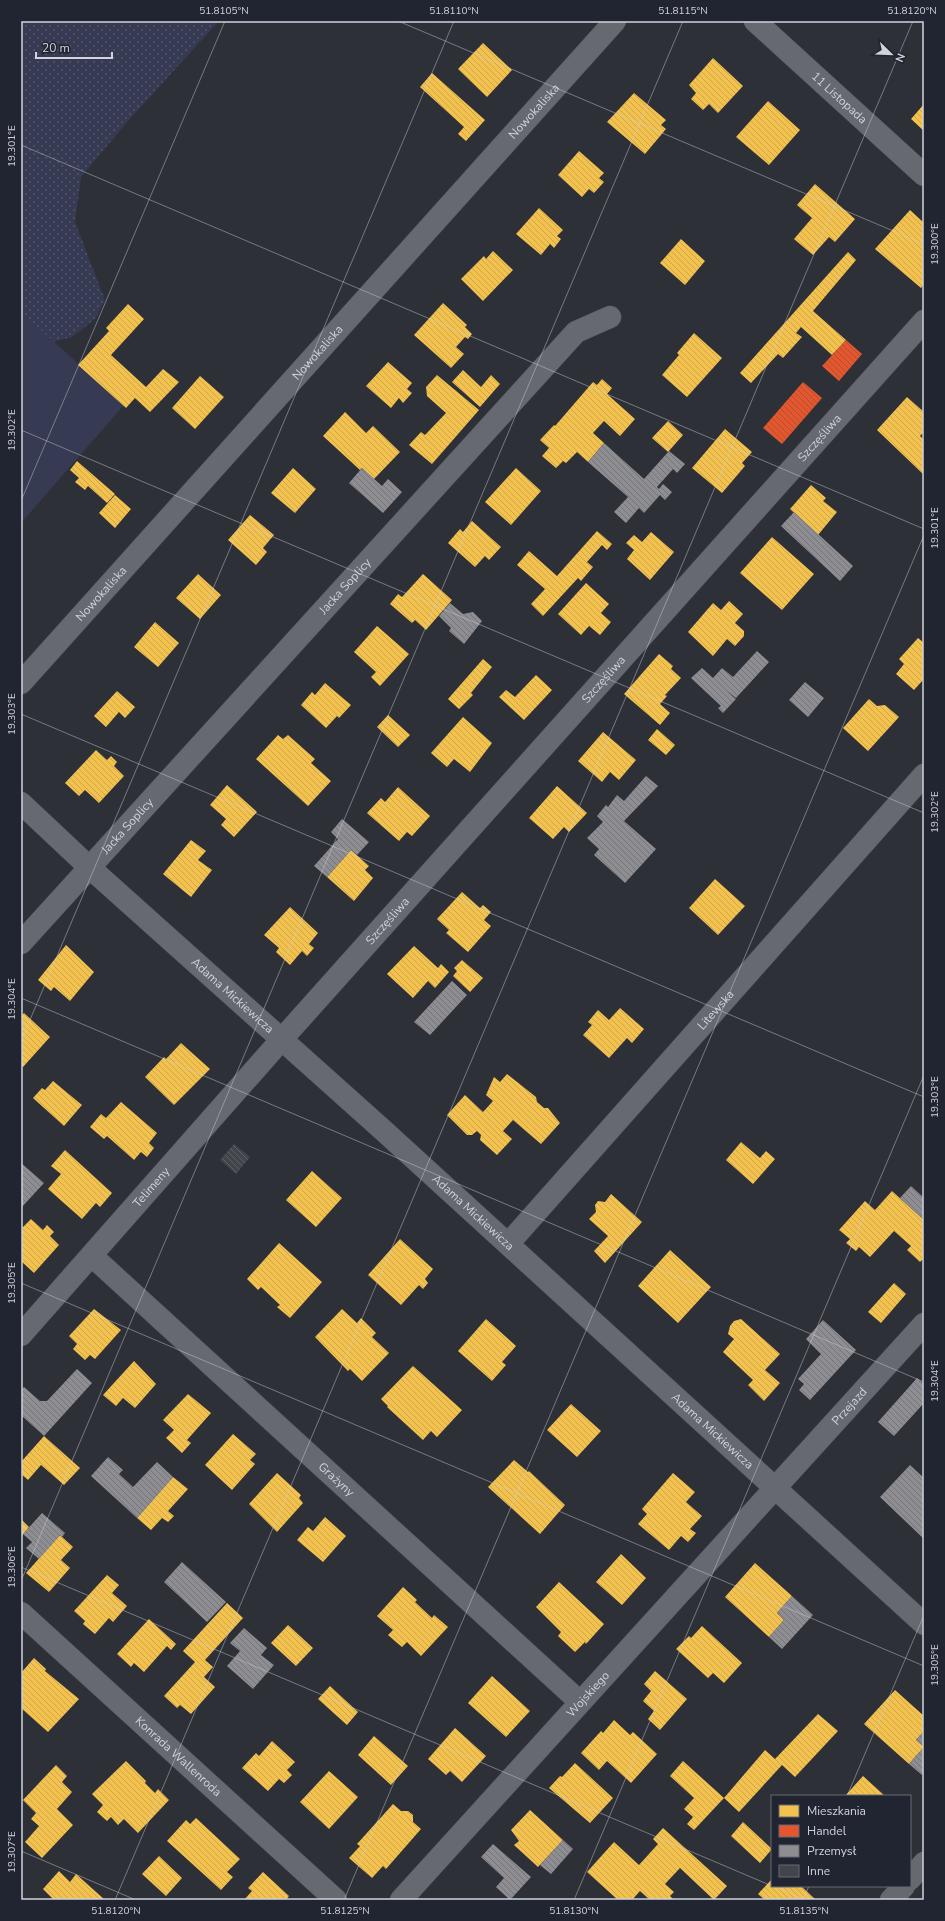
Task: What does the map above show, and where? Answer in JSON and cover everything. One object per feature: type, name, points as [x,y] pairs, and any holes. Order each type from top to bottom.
[{"type":"street","name":"Nowokaliska","points":[[21,683],[615,21]]},
{"type":"street","name":"11 Listopada","points":[[755,21],[924,175]]},
{"type":"street","name":"Jacka Soplicy","points":[[21,943],[576,332],[610,317]]},
{"type":"street","name":"Szczęśliwa","points":[[282,1039],[924,321]]},
{"type":"street","name":"Litewska","points":[[508,1244],[924,775]]},
{"type":"street","name":"Adama Mickiewicza","points":[[21,803],[89,867],[282,1039],[924,1624]]},
{"type":"street","name":"Telimeny","points":[[21,1335],[282,1039]]},
{"type":"street","name":"Grażyny","points":[[92,1256],[580,1702]]},
{"type":"street","name":"Przejazd","points":[[775,1489],[924,1324]]},
{"type":"street","name":"Wojskiego","points":[[401,1900],[775,1489]]},
{"type":"street","name":"Konrada Wallenroda","points":[[21,1613],[336,1900]]},
{"type":"street","points":[[911,1878],[924,1863]]},
{"type":"street","points":[[892,1900],[903,1887]]},
{"type":"shaded area","points":[[24,21],[219,21],[127,122],[81,177],[75,222],[105,300],[95,319],[72,337],[53,342],[21,312],[21,24]]},
{"type":"shaded area","points":[[21,312],[124,405],[21,523]]},
{"type":"building: Mieszkania","points":[[483,43],[512,70],[487,97],[458,69]]},
{"type":"building: Mieszkania","points":[[713,58],[743,86],[718,113],[709,104],[703,110],[691,99],[696,93],[689,85]]},
{"type":"building: Mieszkania","points":[[432,73],[485,120],[466,141],[458,134],[464,127],[420,87]]},
{"type":"building: Mieszkania","points":[[634,93],[666,120],[661,125],[666,129],[645,154],[607,122]]},
{"type":"building: Mieszkania","points":[[768,101],[800,130],[769,165],[736,137]]},
{"type":"building: Mieszkania","points":[[924,104],[924,131],[911,119]]},
{"type":"building: Mieszkania","points":[[579,151],[604,173],[599,178],[604,182],[594,193],[589,189],[582,197],[558,175]]},
{"type":"building: Mieszkania","points":[[815,184],[855,219],[835,242],[829,237],[813,255],[794,239],[812,218],[797,205]]},
{"type":"building: Mieszkania","points":[[539,208],[563,230],[557,236],[561,239],[554,248],[550,244],[541,255],[516,234]]},
{"type":"building: Mieszkania","points":[[910,210],[924,223],[924,284],[921,288],[875,249]]},
{"type":"building: Mieszkania","points":[[681,239],[705,261],[685,285],[660,263]]},
{"type":"building: Mieszkania","points":[[493,251],[513,270],[483,301],[461,279],[484,256],[486,259]]},
{"type":"building: Mieszkania","points":[[848,252],[856,260],[813,311],[846,340],[832,355],[801,327],[796,333],[802,337],[783,358],[778,354],[751,383],[740,373]]},
{"type":"building: Mieszkania","points":[[443,303],[467,325],[465,327],[472,334],[468,339],[465,337],[456,347],[464,354],[451,368],[414,335]]},
{"type":"building: Mieszkania","points":[[128,304],[144,319],[111,355],[146,387],[163,369],[179,382],[150,412],[135,398],[126,408],[78,365],[109,331],[106,328]]},
{"type":"building: Mieszkania","points":[[694,333],[722,358],[687,397],[662,375],[679,355],[677,353]]},
{"type":"building: Mieszkania","points":[[388,362],[412,383],[407,389],[412,393],[403,403],[399,398],[391,408],[366,386]]},
{"type":"building: Mieszkania","points":[[463,370],[481,387],[491,375],[500,384],[480,407],[452,382]]},
{"type":"building: Mieszkania","points":[[437,375],[479,410],[432,464],[409,445],[421,432],[425,435],[446,413],[427,396],[426,387]]},
{"type":"building: Mieszkania","points":[[200,376],[224,397],[195,429],[172,408]]},
{"type":"building: Mieszkania","points":[[602,379],[612,388],[607,394],[635,419],[620,436],[604,421],[593,433],[604,443],[588,462],[577,452],[566,463],[563,461],[556,468],[542,456],[549,448],[540,440],[554,425],[555,426],[593,382],[597,385]]},
{"type":"building: Mieszkania","points":[[907,397],[924,412],[924,432],[920,436],[924,440],[924,475],[877,430]]},
{"type":"building: Mieszkania","points":[[345,412],[366,433],[373,426],[400,452],[374,479],[362,468],[360,470],[323,436]]},
{"type":"building: Mieszkania","points":[[668,421],[683,435],[668,452],[652,438]]},
{"type":"building: Mieszkania","points":[[725,429],[752,452],[742,463],[745,466],[722,493],[692,468]]},
{"type":"building: Mieszkania","points":[[77,461],[115,494],[107,503],[88,486],[85,490],[75,482],[79,478],[70,470]]},
{"type":"building: Mieszkania","points":[[293,468],[316,489],[295,513],[271,493]]},
{"type":"building: Mieszkania","points":[[516,468],[541,491],[511,525],[485,502]]},
{"type":"building: Mieszkania","points":[[811,485],[826,498],[823,501],[837,512],[818,535],[790,509]]},
{"type":"building: Mieszkania","points":[[115,495],[131,509],[115,528],[99,513]]},
{"type":"building: Mieszkania","points":[[250,515],[274,535],[263,548],[267,552],[256,565],[228,540]]},
{"type":"building: Mieszkania","points":[[472,521],[501,547],[489,560],[485,556],[475,567],[448,543],[460,529],[463,532]]},
{"type":"building: Mieszkania","points":[[597,531],[612,544],[607,550],[602,545],[587,562],[593,567],[581,581],[578,578],[543,616],[531,604],[545,589],[517,565],[529,551],[557,576]]},
{"type":"building: Mieszkania","points":[[651,532],[674,552],[650,580],[627,559],[634,550],[626,543],[634,535],[642,542]]},
{"type":"building: Mieszkania","points":[[772,537],[814,574],[782,610],[740,573]]},
{"type":"building: Mieszkania","points":[[198,574],[221,595],[200,619],[176,598]]},
{"type":"building: Mieszkania","points":[[423,574],[452,600],[426,630],[415,620],[412,623],[390,604],[398,594],[402,597]]},
{"type":"building: Mieszkania","points":[[586,583],[609,604],[601,613],[611,622],[600,635],[589,626],[581,635],[558,614]]},
{"type":"building: Mieszkania","points":[[729,601],[743,614],[735,623],[744,631],[744,636],[735,646],[727,639],[713,656],[688,632],[713,603],[721,610]]},
{"type":"building: Mieszkania","points":[[155,622],[179,643],[158,667],[134,647]]},
{"type":"building: Mieszkania","points":[[377,626],[409,654],[380,686],[371,677],[376,672],[354,652]]},
{"type":"building: Mieszkania","points":[[918,638],[924,643],[924,682],[923,680],[914,690],[896,674],[904,664],[899,659]]},
{"type":"building: Mieszkania","points":[[659,654],[673,666],[671,669],[681,678],[665,695],[667,696],[660,704],[670,713],[660,725],[624,694]]},
{"type":"building: Mieszkania","points":[[483,659],[492,667],[471,693],[473,695],[459,709],[448,699]]},
{"type":"building: Mieszkania","points":[[536,675],[552,690],[524,720],[499,697],[506,690],[515,697]]},
{"type":"building: Mieszkania","points":[[325,683],[351,705],[339,718],[337,716],[326,728],[301,705],[312,692],[315,695]]},
{"type":"building: Mieszkania","points":[[117,691],[135,707],[125,718],[119,712],[106,727],[94,716]]},
{"type":"building: Mieszkania","points":[[869,699],[877,706],[885,705],[899,717],[868,751],[843,728]]},
{"type":"building: Mieszkania","points":[[388,715],[410,735],[398,747],[377,727]]},
{"type":"building: Mieszkania","points":[[463,717],[492,743],[470,772],[454,759],[447,767],[431,753]]},
{"type":"building: Mieszkania","points":[[657,729],[675,745],[666,755],[648,740]]},
{"type":"building: Mieszkania","points":[[603,732],[636,760],[619,780],[610,772],[602,782],[578,761]]},
{"type":"building: Mieszkania","points":[[278,735],[283,739],[288,735],[315,759],[311,763],[331,781],[308,806],[256,759]]},
{"type":"building: Mieszkania","points":[[96,750],[107,760],[111,756],[117,762],[114,766],[124,776],[99,803],[85,790],[79,796],[65,783]]},
{"type":"building: Mieszkania","points":[[227,785],[257,812],[234,837],[221,825],[226,819],[210,805]]},
{"type":"building: Mieszkania","points":[[557,786],[587,813],[569,832],[564,827],[553,839],[529,818]]},
{"type":"building: Mieszkania","points":[[398,787],[430,816],[412,836],[407,832],[399,841],[367,813],[381,798],[385,802]]},
{"type":"building: Mieszkania","points":[[191,840],[206,851],[198,860],[212,870],[191,897],[163,874]]},
{"type":"building: Mieszkania","points":[[351,850],[369,866],[365,870],[373,878],[354,901],[327,877]]},
{"type":"building: Mieszkania","points":[[715,879],[745,906],[718,935],[689,908]]},
{"type":"building: Mieszkania","points":[[462,892],[480,908],[483,905],[491,912],[484,920],[491,926],[468,952],[446,933],[449,930],[437,919]]},
{"type":"building: Mieszkania","points":[[290,907],[318,933],[309,944],[314,948],[307,956],[302,951],[290,965],[276,952],[279,948],[264,935]]},
{"type":"building: Mieszkania","points":[[66,945],[94,972],[70,1001],[54,987],[51,991],[38,980]]},
{"type":"building: Mieszkania","points":[[414,946],[438,968],[441,964],[449,972],[435,988],[428,981],[413,998],[387,974]]},
{"type":"building: Mieszkania","points":[[462,960],[483,978],[470,992],[453,976],[457,971],[454,968]]},
{"type":"building: Mieszkania","points":[[620,1008],[644,1029],[632,1043],[627,1038],[609,1058],[583,1035],[592,1025],[588,1022],[598,1010],[609,1020]]},
{"type":"building: Mieszkania","points":[[24,1013],[50,1037],[23,1067],[21,1066],[21,1016]]},
{"type":"building: Mieszkania","points":[[181,1043],[210,1069],[174,1105],[145,1077],[164,1057],[166,1059]]},
{"type":"building: Mieszkania","points":[[507,1074],[536,1097],[537,1102],[544,1108],[548,1108],[560,1123],[541,1144],[513,1120],[503,1131],[512,1139],[497,1155],[480,1140],[481,1135],[477,1131],[472,1135],[467,1135],[447,1115],[465,1095],[483,1112],[493,1101],[486,1095],[494,1077],[500,1082]]},
{"type":"building: Mieszkania","points":[[53,1081],[82,1105],[64,1126],[33,1098],[42,1088],[45,1090]]},
{"type":"building: Mieszkania","points":[[121,1102],[157,1133],[149,1143],[154,1148],[147,1157],[141,1152],[134,1160],[107,1136],[104,1139],[90,1127],[101,1114],[106,1118]]},
{"type":"building: Mieszkania","points":[[741,1142],[760,1158],[766,1151],[775,1159],[753,1184],[726,1160]]},
{"type":"building: Mieszkania","points":[[65,1150],[112,1193],[100,1207],[96,1203],[82,1219],[48,1189],[61,1174],[51,1166]]},
{"type":"building: Mieszkania","points":[[312,1171],[342,1198],[316,1227],[286,1200]]},
{"type":"building: Mieszkania","points":[[892,1191],[924,1220],[924,1258],[920,1262],[907,1250],[911,1246],[894,1231],[870,1257],[859,1247],[856,1251],[846,1243],[850,1239],[839,1230],[865,1201],[875,1210]]},
{"type":"building: Mieszkania","points":[[611,1194],[642,1222],[605,1263],[594,1251],[608,1236],[589,1219],[596,1212],[595,1205],[598,1201],[605,1202]]},
{"type":"building: Mieszkania","points":[[31,1219],[43,1230],[47,1225],[54,1232],[50,1236],[59,1245],[34,1273],[21,1261],[21,1229]]},
{"type":"building: Mieszkania","points":[[400,1239],[433,1269],[425,1279],[428,1283],[423,1289],[419,1285],[401,1305],[368,1275]]},
{"type":"building: Mieszkania","points":[[279,1243],[322,1282],[290,1318],[277,1307],[280,1305],[261,1287],[258,1290],[247,1279]]},
{"type":"building: Mieszkania","points":[[670,1250],[711,1287],[678,1323],[638,1286]]},
{"type":"building: Mieszkania","points":[[894,1283],[906,1294],[881,1323],[868,1312]]},
{"type":"building: Mieszkania","points":[[94,1309],[121,1330],[95,1359],[90,1355],[85,1360],[73,1349],[77,1344],[69,1336]]},
{"type":"building: Mieszkania","points":[[342,1309],[357,1323],[361,1318],[376,1333],[372,1337],[389,1353],[362,1381],[350,1369],[348,1371],[315,1337]]},
{"type":"building: Mieszkania","points":[[486,1319],[516,1346],[502,1362],[506,1365],[492,1381],[458,1351]]},
{"type":"building: Mieszkania","points":[[741,1319],[780,1354],[765,1370],[780,1383],[764,1401],[748,1385],[753,1380],[723,1352],[734,1339],[728,1334],[730,1326],[734,1321]]},
{"type":"building: Mieszkania","points":[[134,1361],[156,1384],[135,1408],[123,1398],[116,1406],[103,1395]]},
{"type":"building: Mieszkania","points":[[413,1366],[462,1410],[437,1437],[431,1431],[423,1440],[387,1407],[388,1406],[381,1399]]},
{"type":"building: Mieszkania","points":[[188,1394],[211,1413],[187,1440],[191,1443],[182,1453],[166,1438],[174,1430],[163,1420]]},
{"type":"building: Mieszkania","points":[[571,1404],[601,1431],[577,1457],[547,1430]]},
{"type":"building: Mieszkania","points":[[233,1434],[256,1454],[250,1460],[255,1464],[232,1490],[205,1465]]},
{"type":"building: Mieszkania","points":[[44,1436],[80,1468],[64,1485],[41,1465],[28,1480],[21,1474],[21,1462]]},
{"type":"building: Mieszkania","points":[[514,1460],[528,1472],[529,1471],[565,1505],[540,1534],[488,1487]]},
{"type":"building: Mieszkania","points":[[277,1473],[301,1495],[299,1498],[303,1503],[277,1532],[249,1504]]},
{"type":"building: Mieszkania","points":[[673,1473],[695,1492],[686,1502],[702,1516],[690,1529],[696,1533],[688,1542],[681,1536],[669,1550],[638,1524],[647,1514],[642,1509]]},
{"type":"building: Mieszkania","points":[[173,1477],[188,1489],[168,1511],[174,1516],[168,1522],[162,1518],[151,1530],[137,1518]]},
{"type":"building: Mieszkania","points":[[325,1517],[346,1536],[323,1562],[297,1540],[308,1527],[313,1531]]},
{"type":"building: Mieszkania","points":[[21,1519],[29,1527],[21,1537]]},
{"type":"building: Mieszkania","points":[[60,1535],[73,1547],[61,1560],[70,1568],[49,1592],[26,1573]]},
{"type":"building: Mieszkania","points":[[621,1554],[646,1578],[622,1605],[596,1582]]},
{"type":"building: Mieszkania","points":[[755,1563],[792,1596],[777,1613],[784,1620],[769,1637],[725,1597]]},
{"type":"building: Mieszkania","points":[[107,1575],[119,1585],[112,1593],[127,1606],[113,1622],[109,1618],[95,1634],[83,1624],[85,1621],[74,1611]]},
{"type":"building: Mieszkania","points":[[559,1582],[604,1624],[586,1644],[585,1642],[575,1652],[558,1636],[561,1632],[536,1607]]},
{"type":"building: Mieszkania","points":[[403,1587],[417,1600],[415,1602],[432,1618],[434,1615],[448,1627],[421,1656],[407,1642],[402,1647],[388,1635],[393,1630],[377,1616]]},
{"type":"building: Mieszkania","points":[[227,1603],[243,1618],[205,1660],[213,1667],[204,1677],[215,1687],[191,1714],[180,1705],[177,1708],[164,1696],[195,1662],[183,1651]]},
{"type":"building: Mieszkania","points":[[149,1619],[176,1644],[171,1650],[167,1646],[144,1672],[134,1663],[131,1667],[117,1654]]},
{"type":"building: Mieszkania","points":[[288,1625],[313,1648],[296,1666],[271,1643]]},
{"type":"building: Mieszkania","points":[[702,1626],[742,1663],[724,1683],[713,1673],[708,1678],[676,1649],[689,1636],[691,1638]]},
{"type":"building: Mieszkania","points":[[34,1658],[46,1669],[45,1671],[79,1699],[48,1732],[21,1708],[21,1673]]},
{"type":"building: Mieszkania","points":[[655,1671],[687,1699],[660,1730],[648,1719],[654,1711],[643,1701],[651,1691],[644,1684]]},
{"type":"building: Mieszkania","points":[[492,1676],[530,1711],[506,1737],[468,1703]]},
{"type":"building: Mieszkania","points":[[330,1686],[358,1712],[347,1725],[318,1699]]},
{"type":"building: Mieszkania","points":[[895,1690],[924,1716],[924,1731],[916,1740],[924,1747],[909,1764],[864,1724]]},
{"type":"building: Mieszkania","points":[[818,1714],[838,1731],[795,1777],[782,1765],[739,1812],[724,1798],[765,1750],[775,1759]]},
{"type":"building: Mieszkania","points":[[614,1720],[630,1735],[633,1732],[657,1754],[631,1783],[607,1761],[599,1770],[581,1753],[601,1731],[603,1733]]},
{"type":"building: Mieszkania","points":[[455,1728],[486,1756],[462,1782],[450,1771],[446,1775],[428,1759]]},
{"type":"building: Mieszkania","points":[[374,1736],[408,1766],[391,1785],[358,1755]]},
{"type":"building: Mieszkania","points":[[272,1741],[295,1762],[287,1770],[292,1775],[284,1783],[279,1779],[268,1791],[242,1768],[256,1753],[259,1756]]},
{"type":"building: Mieszkania","points":[[126,1761],[146,1781],[145,1783],[155,1793],[158,1789],[169,1800],[138,1833],[124,1819],[118,1825],[111,1817],[107,1821],[97,1812],[103,1805],[92,1794]]},
{"type":"building: Mieszkania","points":[[683,1761],[724,1798],[694,1830],[687,1824],[693,1817],[684,1809],[694,1798],[670,1776]]},
{"type":"building: Mieszkania","points":[[575,1763],[613,1798],[590,1823],[549,1788]]},
{"type":"building: Mieszkania","points":[[56,1765],[67,1776],[62,1782],[72,1792],[57,1809],[73,1825],[42,1858],[25,1842],[39,1826],[31,1819],[36,1813],[23,1800]]},
{"type":"building: Mieszkania","points":[[329,1771],[358,1797],[329,1829],[300,1802]]},
{"type":"building: Mieszkania","points":[[863,1776],[884,1795],[846,1795]]},
{"type":"building: Mieszkania","points":[[393,1804],[401,1811],[408,1811],[413,1815],[413,1822],[421,1829],[386,1869],[383,1866],[372,1878],[349,1858],[360,1846],[357,1844]]},
{"type":"building: Mieszkania","points":[[530,1810],[563,1840],[538,1867],[514,1845],[519,1841],[511,1830]]},
{"type":"building: Mieszkania","points":[[196,1818],[240,1859],[227,1872],[233,1877],[221,1890],[167,1841],[186,1820],[190,1824]]},
{"type":"building: Mieszkania","points":[[743,1822],[771,1848],[771,1850],[760,1863],[731,1836]]},
{"type":"building: Mieszkania","points":[[663,1828],[727,1886],[714,1900],[680,1868],[665,1884],[674,1892],[670,1896],[674,1900],[650,1900],[640,1891],[632,1900],[618,1900],[587,1872],[614,1842],[639,1865],[658,1844],[653,1839]]},
{"type":"building: Mieszkania","points":[[159,1856],[182,1878],[166,1896],[142,1874]]},
{"type":"building: Mieszkania","points":[[59,1871],[70,1882],[76,1874],[105,1900],[54,1900],[43,1889]]},
{"type":"building: Mieszkania","points":[[263,1872],[289,1896],[286,1900],[244,1900],[252,1891],[248,1888]]},
{"type":"building: Mieszkania","points":[[771,1880],[771,1887],[802,1887],[816,1900],[765,1900],[758,1894]]},
{"type":"building: Handel","points":[[846,340],[862,354],[839,381],[822,366]]},
{"type":"building: Handel","points":[[803,382],[822,398],[782,444],[763,428]]},
{"type":"building: Przemysł","points":[[604,443],[644,479],[669,451],[685,464],[677,473],[673,469],[657,487],[659,489],[663,484],[672,492],[665,500],[660,495],[644,513],[639,508],[626,523],[614,512],[628,497],[588,462]]},
{"type":"building: Przemysł","points":[[362,468],[382,486],[388,479],[402,492],[383,513],[349,483]]},
{"type":"building: Przemysł","points":[[794,512],[853,566],[840,581],[781,526]]},
{"type":"building: Przemysł","points":[[450,603],[463,614],[473,612],[482,621],[464,644],[449,631],[451,628],[439,616]]},
{"type":"building: Przemysł","points":[[757,651],[769,662],[736,698],[726,690],[736,699],[723,713],[718,708],[721,706],[691,678],[702,668],[713,678],[722,668],[733,677]]},
{"type":"building: Przemysł","points":[[805,682],[824,698],[808,717],[789,700]]},
{"type":"building: Przemysł","points":[[646,776],[658,786],[624,821],[656,849],[625,883],[594,855],[599,849],[587,838],[603,822],[597,816],[606,805],[608,807],[617,795],[624,801]]},
{"type":"building: Przemysł","points":[[342,819],[369,842],[357,855],[351,850],[327,877],[314,866],[338,839],[331,832]]},
{"type":"building: Przemysł","points":[[452,981],[467,995],[430,1035],[414,1022]]},
{"type":"building: Przemysł","points":[[21,1163],[44,1183],[21,1208]]},
{"type":"building: Przemysł","points":[[911,1186],[924,1198],[924,1220],[900,1198]]},
{"type":"building: Przemysł","points":[[823,1320],[856,1350],[810,1400],[799,1390],[804,1384],[798,1379],[821,1354],[806,1339]]},
{"type":"building: Przemysł","points":[[77,1369],[92,1383],[44,1436],[21,1415],[21,1390],[24,1387],[40,1401],[47,1401]]},
{"type":"building: Przemysł","points":[[917,1378],[924,1384],[924,1403],[894,1436],[878,1422]]},
{"type":"building: Przemysł","points":[[108,1457],[123,1470],[119,1474],[133,1487],[157,1462],[173,1477],[137,1518],[91,1476]]},
{"type":"building: Przemysł","points":[[910,1465],[924,1478],[924,1539],[880,1497]]},
{"type":"building: Przemysł","points":[[42,1513],[65,1533],[62,1537],[60,1535],[39,1559],[26,1548],[32,1542],[23,1534]]},
{"type":"building: Przemysł","points":[[182,1562],[226,1602],[207,1622],[164,1582]]},
{"type":"building: Przemysł","points":[[792,1596],[813,1615],[782,1649],[769,1637],[784,1620],[777,1613]]},
{"type":"building: Przemysł","points":[[244,1628],[267,1648],[261,1655],[274,1665],[253,1689],[227,1666],[240,1651],[230,1643]]},
{"type":"building: Przemysł","points":[[924,1731],[924,1747],[916,1740]]},
{"type":"building: Przemysł","points":[[924,1747],[924,1772],[922,1775],[909,1764]]},
{"type":"building: Przemysł","points":[[563,1840],[573,1849],[551,1874],[540,1865]]},
{"type":"building: Przemysł","points":[[493,1844],[531,1877],[510,1900],[496,1887],[504,1878],[481,1857]]},
{"type":"building: Inne","points":[[234,1144],[250,1157],[236,1174],[220,1160]]}]
